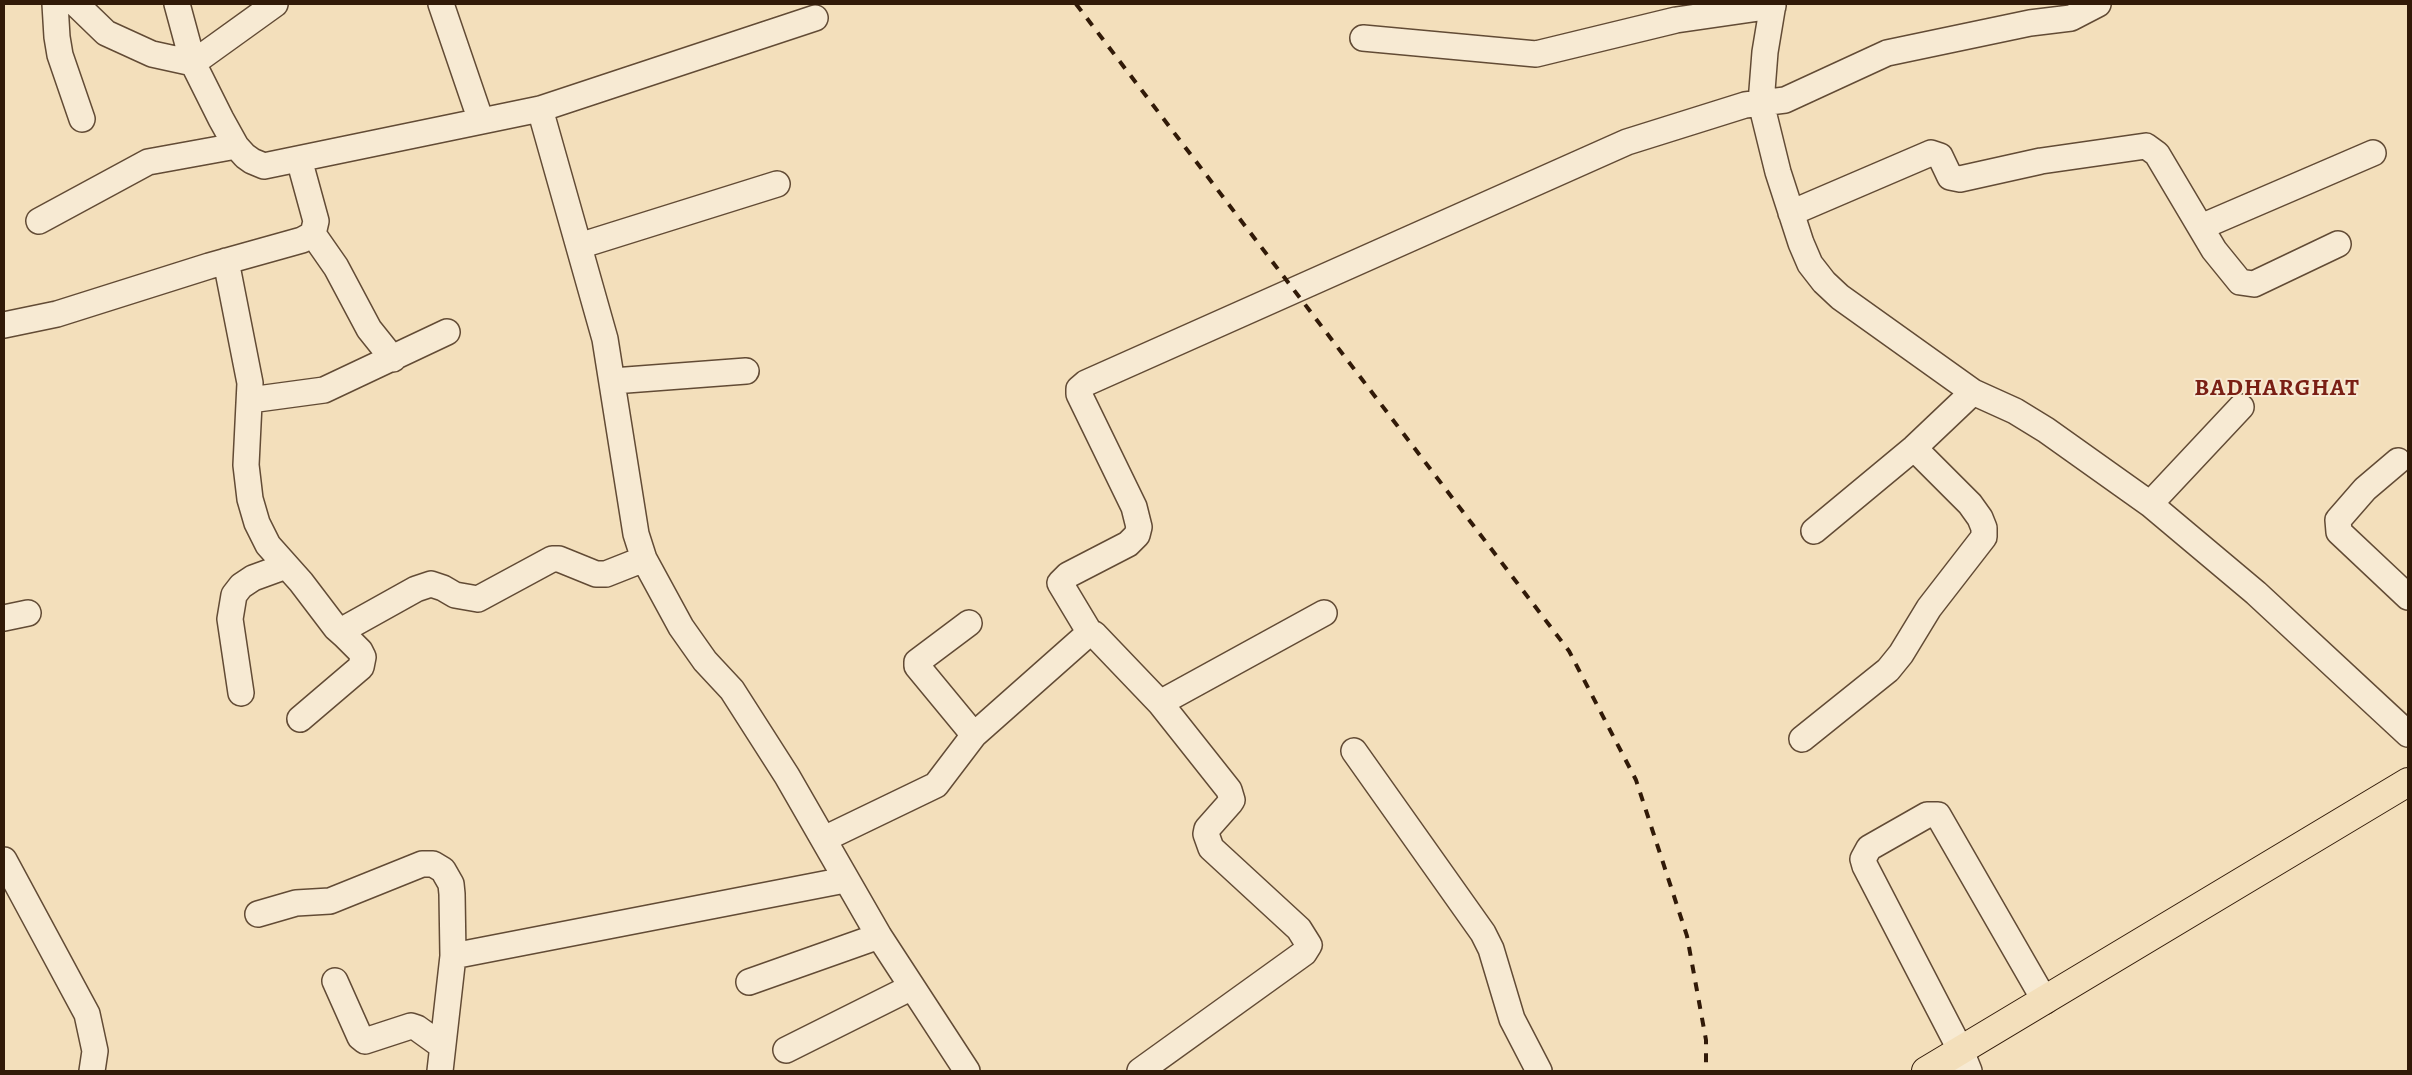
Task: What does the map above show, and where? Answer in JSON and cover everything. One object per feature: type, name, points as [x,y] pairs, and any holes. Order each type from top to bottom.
[{"type":"main road","points":[[1926,1071],[1965,1061],[2045,1000],[2408,782]]},
{"type":"street","points":[[55,4],[56,37],[60,55],[82,119]]},
{"type":"street","points":[[76,4],[106,33],[152,54],[193,63],[275,4]]},
{"type":"street","points":[[177,4],[193,63],[236,146],[252,162],[264,166],[540,108],[814,18]]},
{"type":"street","points":[[442,4],[481,121]]},
{"type":"street","points":[[1140,1071],[1304,953],[1308,945],[1300,929],[1211,848],[1206,834],[1207,829],[1230,803],[1232,796],[1217,772],[1160,703],[1094,634],[1090,633],[1061,588],[1060,583],[1068,575],[1128,544],[1136,535],[1139,527],[1134,506],[1079,394],[1082,386],[1100,375],[1627,142],[1745,105],[1785,100],[1887,53],[2030,23],[2071,18],[2098,4]]},
{"type":"street","points":[[1364,38],[1536,54],[1698,10],[1773,5],[1765,52],[1761,103],[1791,213],[1806,257],[1824,282],[1840,297],[1973,392],[2015,412],[2046,430],[2150,504],[2256,593],[2408,734]]},
{"type":"street","points":[[540,108],[599,316],[613,381],[636,534],[644,559],[673,614],[705,661],[734,694],[824,839],[845,880],[878,936],[967,1071]]},
{"type":"street","points":[[39,222],[148,162],[236,146]]},
{"type":"street","points":[[1791,213],[1931,153],[1940,156],[1950,177],[1960,179],[2041,161],[2146,146],[2158,154],[2201,227],[2230,272],[2240,282],[2254,284],[2338,244]]},
{"type":"street","points":[[2201,227],[2373,153]]},
{"type":"street","points":[[299,159],[316,221],[313,234],[336,267],[369,329],[393,359]]},
{"type":"street","points":[[579,246],[777,184]]},
{"type":"street","points":[[4,326],[65,312],[226,261],[302,240],[313,234]]},
{"type":"street","points":[[226,261],[250,383],[246,465],[250,499],[257,524],[268,545],[301,582],[336,628],[360,651],[363,657],[361,667],[300,719]]},
{"type":"street","points":[[250,400],[324,390],[447,332]]},
{"type":"street","points":[[613,381],[746,371]]},
{"type":"street","points":[[1814,530],[1914,448],[1973,392]]},
{"type":"street","points":[[2150,504],[2241,407]]},
{"type":"street","points":[[1802,739],[1892,666],[1929,608],[1984,537],[1982,523],[1970,504],[1914,448]]},
{"type":"street","points":[[2398,461],[2364,489],[2338,520],[2339,532],[2408,597]]},
{"type":"street","points":[[345,636],[346,628],[354,622],[416,589],[431,584],[455,595],[478,599],[552,559],[559,559],[596,574],[606,574],[644,559]]},
{"type":"street","points":[[241,693],[230,619],[234,595],[241,586],[253,578],[286,566]]},
{"type":"street","points":[[4,618],[28,613]]},
{"type":"street","points":[[1160,703],[1324,613]]},
{"type":"street","points":[[969,623],[917,662],[917,666],[974,735]]},
{"type":"street","points":[[824,839],[936,785],[974,735],[1090,633]]},
{"type":"street","points":[[1354,751],[1483,933],[1491,949],[1512,1020],[1539,1071]]},
{"type":"street","points":[[1965,1061],[1865,866],[1863,859],[1869,848],[1927,815],[1938,814],[2045,1000]]},
{"type":"street","points":[[4,860],[86,1014],[95,1051],[92,1071]]},
{"type":"street","points":[[258,914],[296,903],[330,901],[422,864],[433,864],[443,870],[451,884],[453,956],[440,1071]]},
{"type":"street","points":[[453,956],[845,880]]},
{"type":"street","points":[[749,982],[878,936]]},
{"type":"street","points":[[335,981],[360,1037],[365,1041],[410,1026],[417,1028],[442,1046]]},
{"type":"street","points":[[786,1050],[912,986]]},
{"type":"railway","points":[[1076,4],[1569,651],[1636,780],[1687,936],[1706,1040],[1706,1071]]},
{"type":"district","name":"BADHARGHAT","points":[[2277,389]]}]
